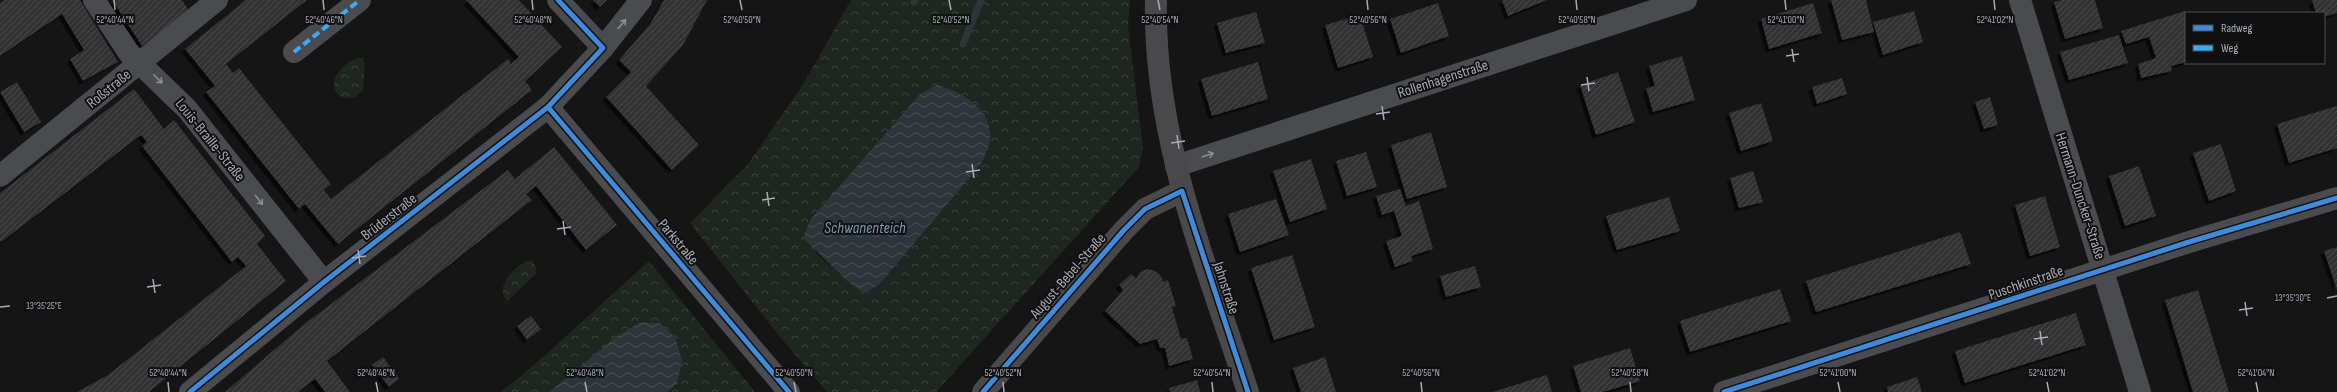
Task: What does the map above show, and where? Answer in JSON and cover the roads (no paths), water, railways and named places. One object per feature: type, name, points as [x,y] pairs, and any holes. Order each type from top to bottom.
[{"type":"main road","name":"Jahnstraße","points":[[1156,0],[1160,84],[1176,166],[1182,191],[1248,392]]},
{"type":"main road","name":"August-Bebel-Straße","points":[[983,392],[1124,230],[1145,209],[1182,191]]},
{"type":"street","name":"Louis-Braille-Straße","points":[[94,0],[129,53],[187,109],[324,282]]},
{"type":"street","name":"Roßstraße","points":[[0,176],[140,64],[217,0]]},
{"type":"street","points":[[294,52],[360,0]]},
{"type":"street","points":[[558,0],[603,48]]},
{"type":"street","name":"Brüderstraße","points":[[190,392],[324,282],[548,107],[603,48],[641,0]]},
{"type":"street","name":"Rollenhagenstraße","points":[[1176,166],[1686,0]]},
{"type":"street","name":"Hermann-Duncker-Straße","points":[[2020,0],[2083,212],[2103,269],[2140,392]]},
{"type":"street","name":"Parkstraße","points":[[548,107],[789,392]]},
{"type":"street","name":"Puschkinstraße","points":[[1724,392],[1998,305],[2103,269],[2252,222],[2337,198]]},
{"type":"water","name":"Schwanenteich","points":[[937,85],[966,97],[981,111],[990,128],[988,148],[982,163],[879,285],[864,293],[847,281],[803,238],[811,219],[920,94]]},
{"type":"water","points":[[641,322],[660,323],[675,337],[682,361],[677,384],[667,392],[549,392],[618,335]]},
{"type":"waterway","points":[[963,44],[981,0]]}]
